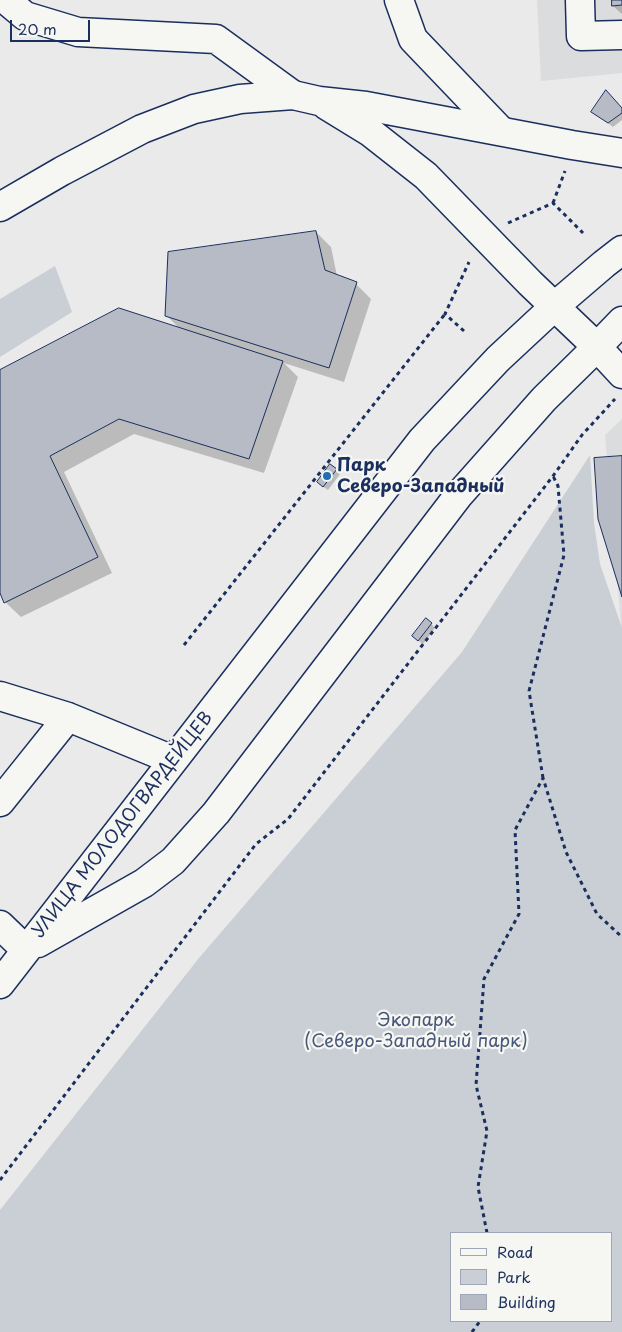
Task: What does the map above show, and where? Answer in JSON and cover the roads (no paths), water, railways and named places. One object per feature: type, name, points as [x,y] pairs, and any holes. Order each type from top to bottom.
[{"type":"street","points":[[6,0],[25,16],[78,32],[216,39],[306,98],[370,132],[426,176],[597,347],[619,387]]},
{"type":"street","points":[[399,0],[413,39],[500,130]]},
{"type":"street","points":[[580,0],[581,36],[622,35]]},
{"type":"street","points":[[0,207],[62,171],[142,129],[194,109],[240,99],[306,98],[366,106],[622,153]]},
{"type":"street","name":"УЛИЦА МОЛОДОГВАРДЕЙЦЕВ","points":[[26,950],[422,440],[498,358],[555,306],[622,250]]},
{"type":"street","name":"УЛИЦА МОЛОДОГВАРДЕЙЦЕВ","points":[[26,950],[144,883],[173,861],[216,813],[458,496],[544,399],[622,321]]},
{"type":"street","points":[[0,696],[68,717],[174,760]]},
{"type":"street","points":[[0,802],[68,717]]},
{"type":"street","points":[[0,925],[26,950],[0,984]]},
{"type":"place","name":"Парк Северо-Западный","points":[[327,476]]},
{"type":"park label","name":"Экопарк (Северо-Западный парк)","points":[[416,1031]]}]
